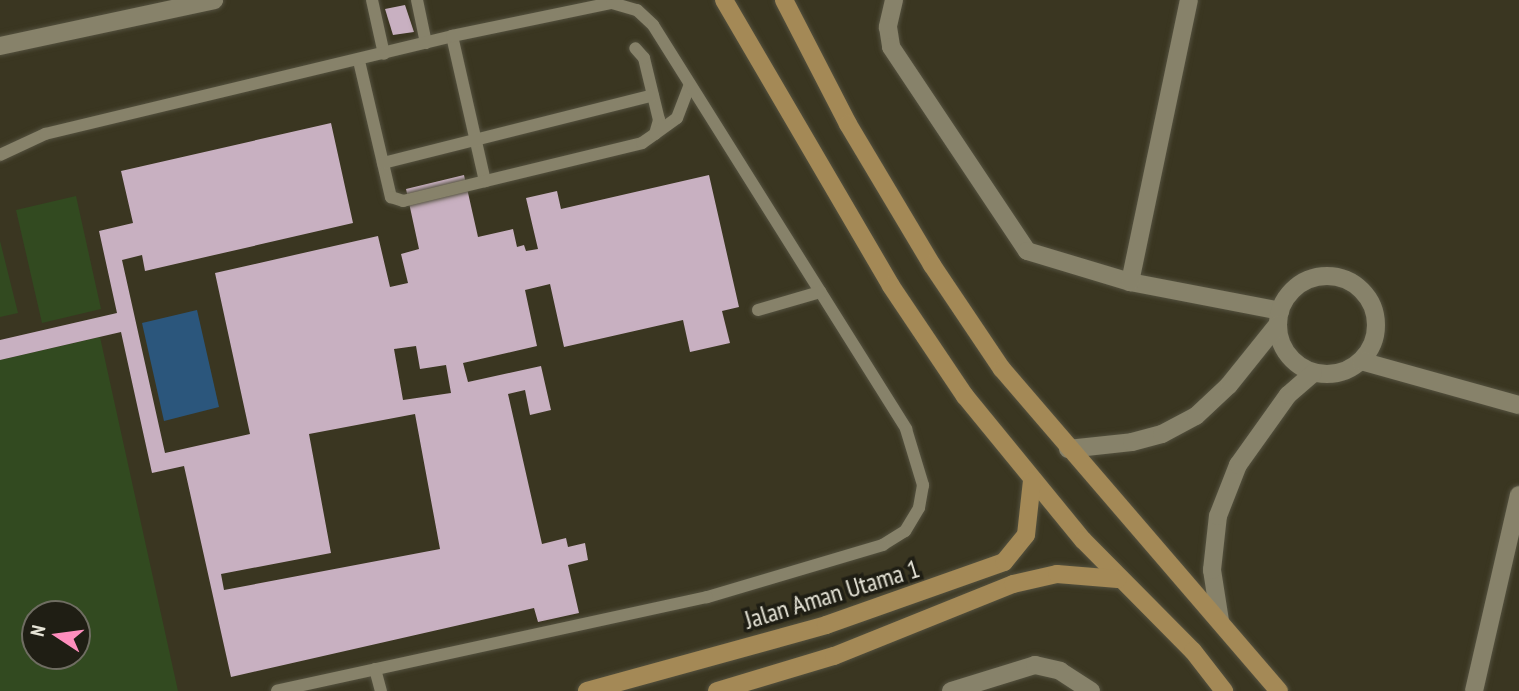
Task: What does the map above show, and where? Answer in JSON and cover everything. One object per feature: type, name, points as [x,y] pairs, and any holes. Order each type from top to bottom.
[{"type":"street","points":[[0,46],[214,0]]},
{"type":"street","points":[[724,0],[891,286],[965,396],[1032,481],[1118,579],[1193,651],[1224,691]]},
{"type":"street","points":[[784,0],[848,124],[932,265],[1002,369],[1068,449],[1279,691]]},
{"type":"street","points":[[894,0],[888,27],[891,47],[1027,251],[1130,282],[1279,317]]},
{"type":"street","points":[[1130,282],[1189,0]]},
{"type":"street","points":[[1068,449],[1152,437],[1196,416],[1229,385],[1304,281],[1329,276],[1353,283],[1375,314],[1374,340],[1361,361],[1339,374],[1313,373],[1291,359],[1279,317]]},
{"type":"street","points":[[1361,361],[1519,405]]},
{"type":"street","points":[[1220,621],[1212,570],[1218,516],[1238,465],[1288,395],[1313,373]]},
{"type":"street","name":"Jalan Aman Utama 1","points":[[587,691],[625,687],[826,625],[1004,562],[1026,535],[1032,481]]},
{"type":"street","points":[[1474,691],[1519,495]]},
{"type":"street","name":"Jalan Aman Utama 1","points":[[717,691],[834,656],[1013,584],[1057,574],[1118,579]]},
{"type":"street","points":[[951,691],[1035,665],[1060,671],[1091,691]]},
{"type":"lane","points":[[372,0],[384,54]]},
{"type":"lane","points":[[417,0],[426,43]]},
{"type":"lane","points":[[0,155],[45,134],[359,61],[452,36],[612,3],[638,10],[653,25],[906,429],[923,485],[919,509],[905,531],[883,545],[708,597],[277,691]]},
{"type":"lane","points":[[452,36],[485,181]]},
{"type":"lane","points":[[635,48],[644,58],[659,120],[655,134]]},
{"type":"lane","points":[[359,61],[391,197],[403,201],[642,143],[677,118],[690,84]]},
{"type":"lane","points":[[383,163],[653,95]]},
{"type":"lane","points":[[758,310],[820,292]]},
{"type":"lane","points":[[375,669],[381,691]]},
{"type":"lane","points":[[341,676],[344,691]]},
{"type":"green space","points":[[76,196],[101,309],[42,323],[16,210]]},
{"type":"green space","points":[[0,241],[18,313],[0,317]]},
{"type":"green space","points":[[100,337],[178,691],[0,691],[0,360]]},
{"type":"water","points":[[197,310],[219,407],[164,421],[142,323]]},
{"type":"building","points":[[405,5],[414,32],[393,35],[385,9]]},
{"type":"building","points":[[331,123],[353,223],[145,271],[142,255],[122,260],[165,453],[250,434],[215,273],[378,236],[390,287],[408,283],[401,254],[419,249],[406,189],[464,175],[478,237],[513,229],[517,247],[524,245],[526,251],[538,249],[526,198],[557,191],[561,209],[709,175],[739,307],[722,311],[730,343],[690,352],[683,320],[564,347],[550,284],[525,290],[537,346],[463,363],[468,382],[541,366],[551,410],[530,415],[525,390],[508,394],[542,544],[566,538],[568,547],[585,543],[588,560],[568,565],[579,613],[538,622],[534,608],[231,677],[184,466],[152,473],[121,332],[0,360],[0,340],[117,313],[99,231],[133,223],[121,171]],"holes":[[[416,346],[420,369],[446,365],[451,393],[403,400],[394,349]],[[415,414],[440,549],[224,590],[221,574],[331,553],[309,434]]]}]
